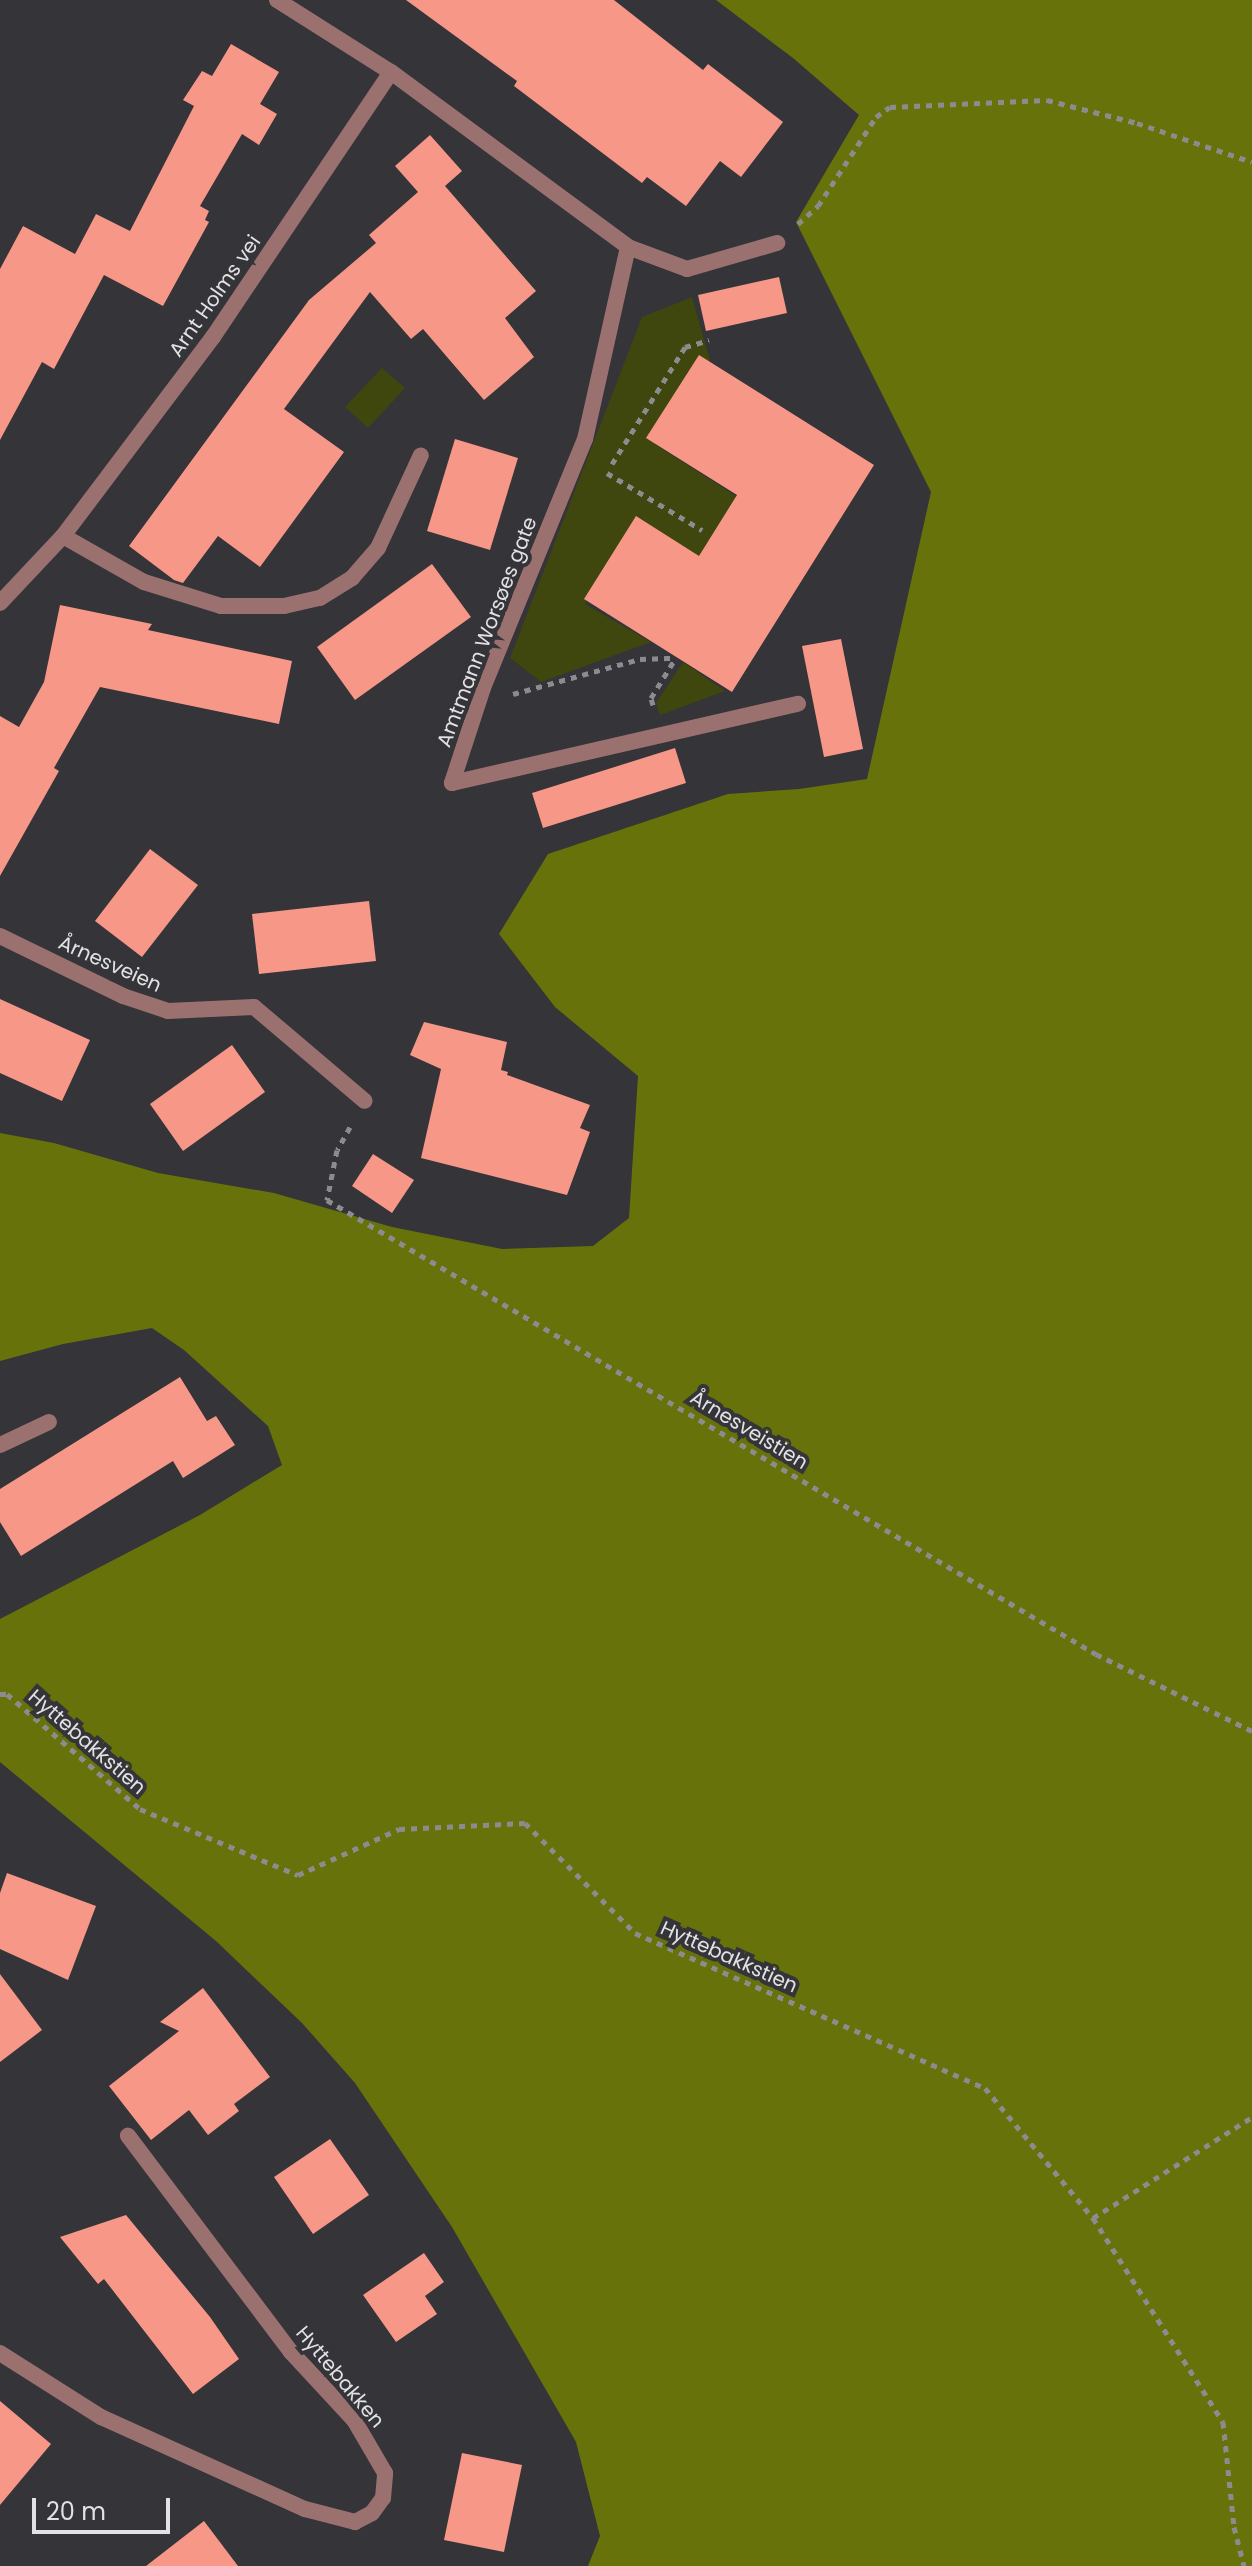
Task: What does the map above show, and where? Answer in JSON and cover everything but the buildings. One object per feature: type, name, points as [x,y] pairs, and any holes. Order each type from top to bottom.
[{"type":"street","points":[[277,0],[391,72],[628,247],[687,269],[777,243]]},
{"type":"street","name":"Arnt Holms vei","points":[[1,597],[63,536],[213,337],[391,72]]},
{"type":"street","name":"Amtmann Worsøes gate","points":[[628,247],[585,439],[483,688],[452,783],[798,704]]},
{"type":"street","points":[[63,536],[144,582],[221,606],[284,606],[320,598],[352,578],[378,548],[421,455]]},
{"type":"street","name":"Årnesveien","points":[[0,936],[123,996],[168,1011],[254,1007],[365,1101]]},
{"type":"street","points":[[0,1445],[49,1422]]},
{"type":"street","name":"Hyttebakken","points":[[0,2353],[101,2417],[305,2509],[355,2522],[372,2513],[383,2498],[385,2473],[354,2420],[291,2352],[128,2136]]},
{"type":"path","points":[[777,243],[818,206],[876,117],[890,107],[1047,100],[1137,123],[1252,162]]},
{"type":"path","points":[[702,530],[606,474],[685,347],[709,340]]},
{"type":"path","points":[[505,696],[640,659],[676,658],[651,698],[656,711]]},
{"type":"path","name":"Årnesveistien","points":[[365,1101],[337,1150],[327,1200],[1096,1654],[1252,1731]]},
{"type":"path","name":"Hyttebakkstien","points":[[0,1694],[7,1694],[140,1809],[298,1875],[399,1829],[525,1823],[635,1933],[985,2088],[1093,2218],[1223,2422],[1234,2527],[1244,2566]]},
{"type":"path","points":[[1093,2218],[1252,2117]]},
{"type":"green space","points":[[716,0],[1252,0],[1252,2566],[588,2566],[600,2536],[576,2442],[452,2227],[355,2083],[302,2023],[216,1941],[0,1762],[0,1619],[200,1515],[282,1465],[268,1426],[184,1350],[152,1328],[63,1344],[0,1361],[0,1133],[54,1143],[158,1173],[274,1193],[392,1227],[502,1249],[593,1246],[629,1218],[638,1076],[555,1007],[499,934],[548,854],[728,794],[799,789],[867,779],[931,492],[796,222],[859,115],[793,58]]},
{"type":"green space","points":[[692,297],[710,360],[656,445],[750,505],[710,567],[639,522],[585,604],[651,642],[541,682],[510,658],[642,317]]},
{"type":"green space","points":[[382,368],[405,388],[368,428],[345,407]]},
{"type":"green space","points":[[683,662],[725,691],[660,715],[656,703]]}]
